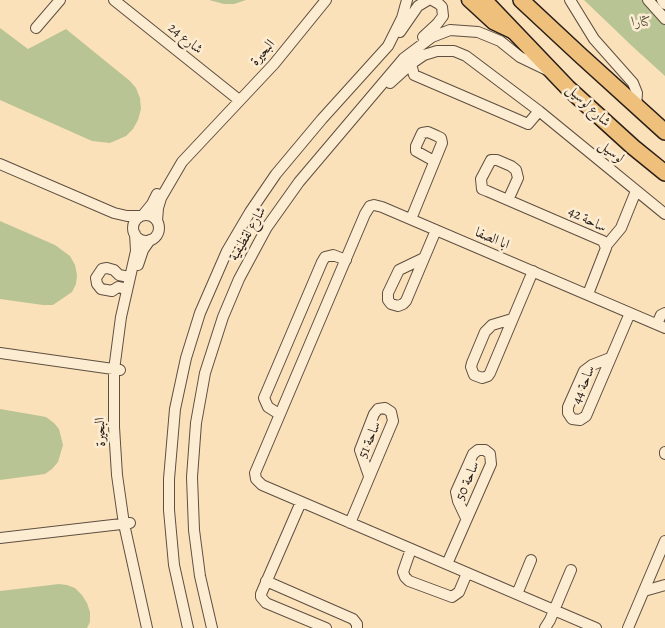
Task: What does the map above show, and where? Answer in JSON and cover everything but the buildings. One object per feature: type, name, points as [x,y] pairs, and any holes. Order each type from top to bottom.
[{"type":"highway","name":"شارع لوسيل","points":[[484,0],[552,72],[665,173]]},
{"type":"highway","points":[[522,0],[665,132]]},
{"type":"main road","name":"شارع لوسيل","points":[[468,0],[493,23],[516,34]]},
{"type":"street","points":[[36,28],[60,0]]},
{"type":"street","name":"شارع 24","points":[[114,0],[236,99]]},
{"type":"street","name":"البحيرة","points":[[141,216],[152,204],[177,164],[236,99],[318,0]]},
{"type":"street","name":"البحيرة","points":[[236,99],[274,64],[326,0]]},
{"type":"street","name":"شارع لقطيفية","points":[[188,628],[174,565],[169,510],[169,479],[174,411],[186,358],[200,313],[227,251],[257,201],[276,174],[322,119],[388,46],[402,18],[407,0]]},
{"type":"street","points":[[388,46],[408,23],[418,6],[430,0],[442,7],[443,16],[438,24],[420,39],[408,61],[414,75],[528,124],[539,111]]},
{"type":"street","points":[[570,0],[594,39],[633,83],[637,93],[636,107]]},
{"type":"street","points":[[648,0],[665,19]]},
{"type":"street","points":[[662,0],[665,4]]},
{"type":"street","name":"شارع لقطيفية","points":[[212,628],[199,571],[194,530],[192,494],[196,423],[210,356],[233,291],[266,227],[299,182],[357,115],[423,43],[443,32],[464,30],[478,32],[494,38],[520,56],[552,72]]},
{"type":"street","name":"لوسيل","points":[[408,61],[437,51],[454,52],[466,56],[539,111],[665,214]]},
{"type":"street","points":[[411,219],[434,161]]},
{"type":"street","points":[[0,164],[114,213],[127,216],[151,216],[157,221],[158,233],[155,238],[141,240],[114,213]]},
{"type":"street","name":"البحيرة","points":[[157,221],[158,205],[177,164]]},
{"type":"street","points":[[606,246],[621,228],[636,191]]},
{"type":"street","name":"ساحة 42","points":[[508,200],[600,240],[606,246],[588,294]]},
{"type":"street","name":"ابا الصفا","points":[[596,628],[550,622],[517,594],[262,485],[257,482],[254,476],[279,414],[370,206],[377,205],[411,219],[661,326],[661,315],[665,312]]},
{"type":"street","points":[[134,232],[134,223],[141,216]]},
{"type":"street","points":[[424,258],[399,270],[388,294],[388,300],[391,304],[398,306],[406,301],[436,230]]},
{"type":"street","name":"البحيرة","points":[[134,232],[136,251],[129,277],[117,370],[117,446],[127,523],[147,628]]},
{"type":"street","name":"البحيرة","points":[[128,291],[140,257],[150,240]]},
{"type":"street","points":[[279,414],[268,407],[264,398],[315,278],[325,257],[336,255],[346,260]]},
{"type":"street","points":[[128,291],[118,287],[112,291],[101,289],[97,284],[96,278],[102,269],[107,268],[114,270],[119,275],[129,277]]},
{"type":"street","points":[[512,319],[492,325],[485,332],[472,363],[471,367],[474,375],[482,378],[488,376],[533,271]]},
{"type":"street","name":"ساحة 44","points":[[610,358],[592,364],[584,371],[568,407],[568,413],[572,419],[580,420],[586,416],[630,313]]},
{"type":"street","points":[[0,353],[117,370]]},
{"type":"street","name":"ساحة 51","points":[[350,523],[393,421],[391,412],[385,408],[378,409],[374,414],[360,450],[369,476]]},
{"type":"street","name":"ساحة 50","points":[[447,564],[491,464],[490,454],[485,450],[478,450],[472,454],[456,492],[466,518]]},
{"type":"street","points":[[301,502],[261,594],[263,600],[326,628]]},
{"type":"street","points":[[0,538],[127,523]]},
{"type":"street","points":[[628,628],[665,540]]},
{"type":"street","points":[[411,549],[403,572],[409,581],[452,597],[459,592],[467,573]]},
{"type":"street","points":[[517,594],[532,560]]},
{"type":"street","points":[[550,622],[571,570]]},
{"type":"street","points":[[266,581],[354,619],[357,628]]},
{"type":"street","points":[[644,591],[665,585]]},
{"type":"street","name":"البحيرة","points":[[141,591],[153,628]]},
{"type":"green space","points":[[209,0],[246,0],[234,4],[224,4]]},
{"type":"green space","name":"كتارا","points":[[584,0],[665,0],[665,76],[632,46]]},
{"type":"green space","points":[[0,28],[28,49],[66,29],[136,88],[140,98],[141,109],[133,129],[126,136],[110,143],[92,141],[0,100]]},
{"type":"green space","points":[[0,221],[55,245],[70,256],[75,265],[77,275],[76,284],[72,292],[53,305],[0,299]]},
{"type":"green space","points":[[0,409],[46,417],[54,423],[59,429],[63,445],[58,462],[52,469],[45,474],[0,480]]},
{"type":"green space","points":[[59,584],[75,588],[82,595],[90,612],[90,622],[87,628],[0,628],[0,591]]}]
